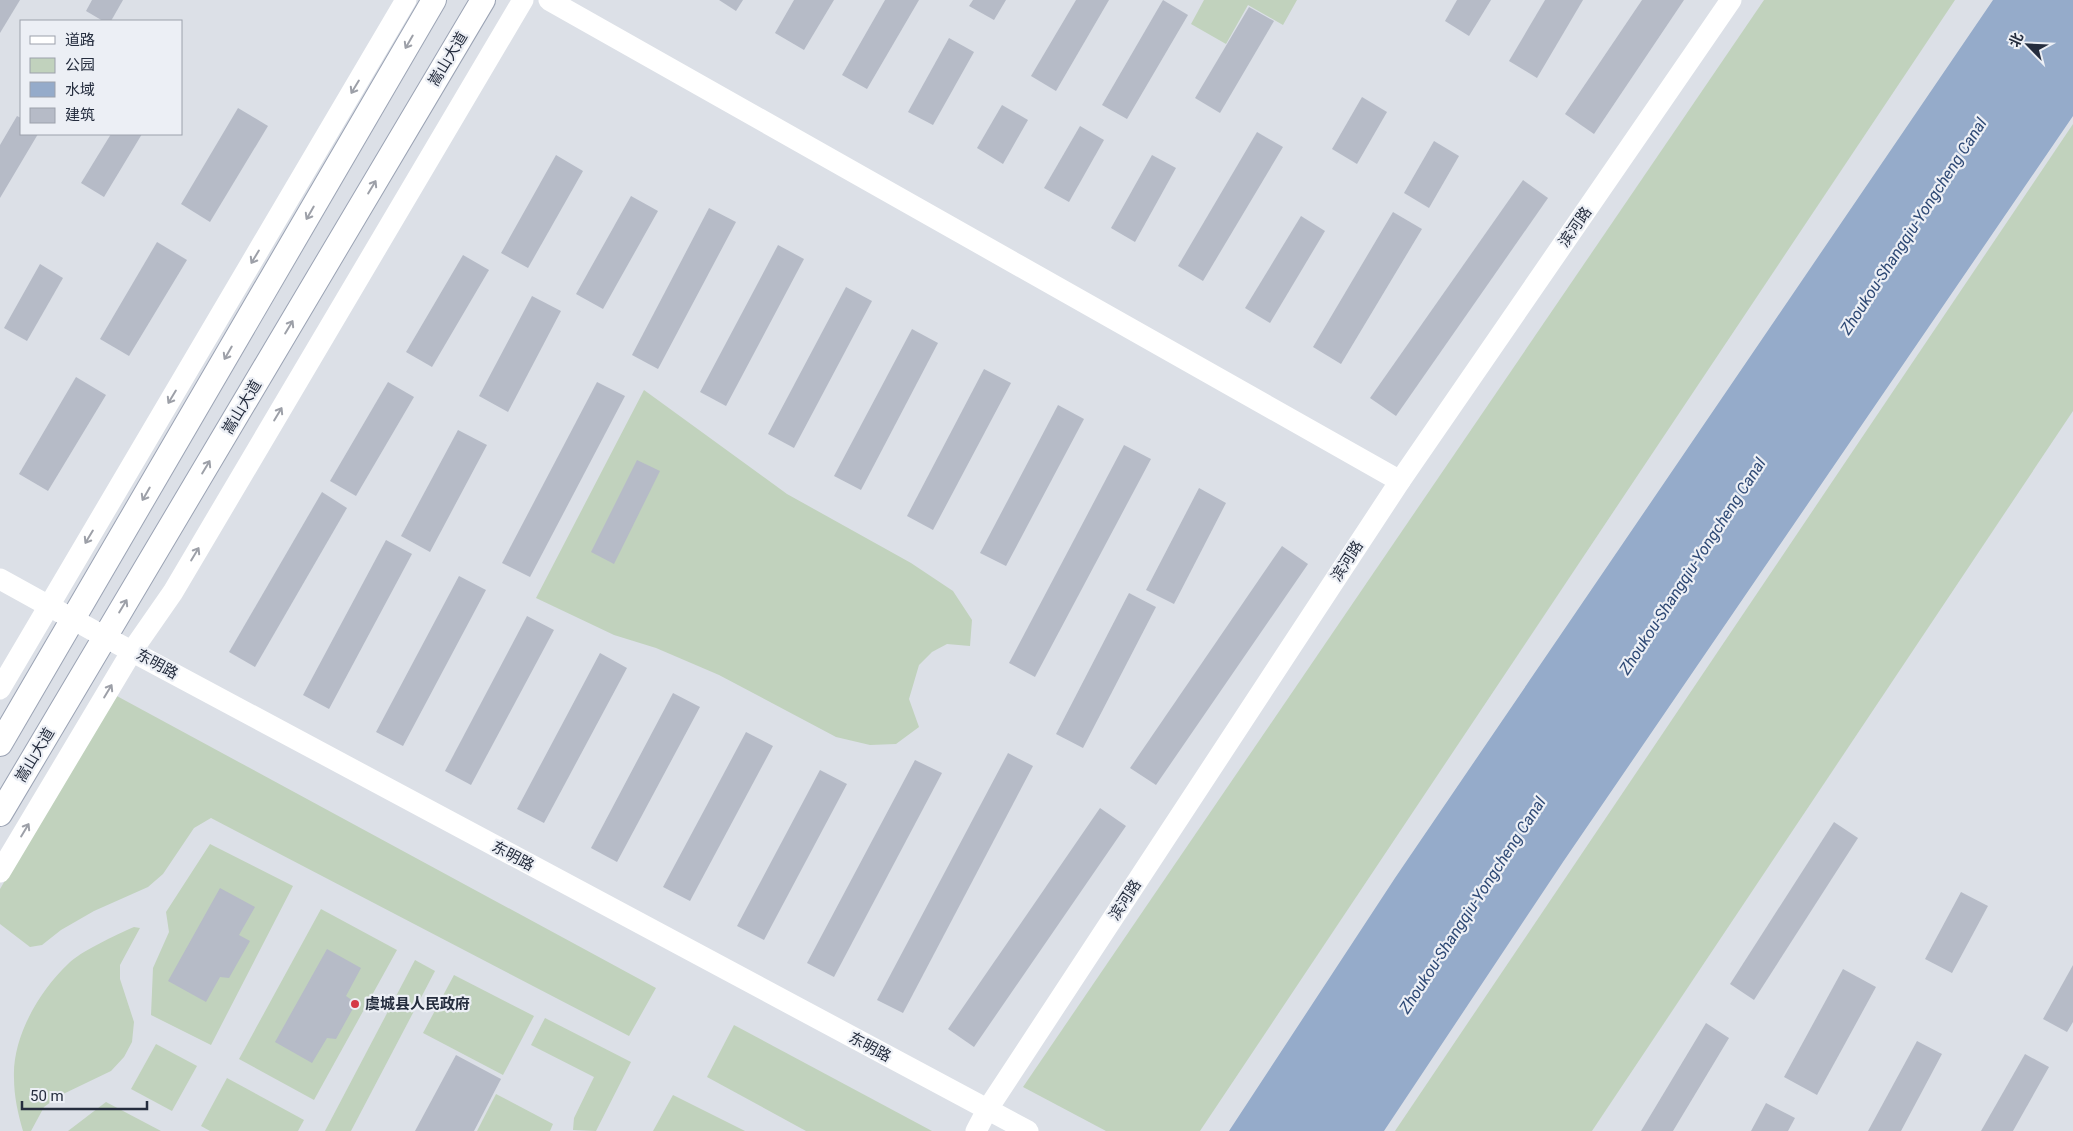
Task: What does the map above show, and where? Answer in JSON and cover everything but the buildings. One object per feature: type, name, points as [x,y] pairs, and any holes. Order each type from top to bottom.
[{"type":"main road","points":[[0,744],[434,0]]},
{"type":"main road","name":"嵩山大道","points":[[0,814],[483,0]]},
{"type":"street","points":[[0,689],[406,0]]},
{"type":"street","points":[[0,872],[132,651],[173,592],[522,0]]},
{"type":"street","points":[[549,0],[1400,481]]},
{"type":"street","name":"滨河路","points":[[976,1131],[987,1110],[1400,481],[1732,0]]},
{"type":"street","name":"东明路","points":[[0,578],[73,620],[1028,1131]]},
{"type":"green space","points":[[1204,0],[1297,0],[1283,25],[1248,5],[1226,44],[1191,24]]},
{"type":"green space","points":[[1764,0],[1955,0],[1200,1131],[1106,1131],[1023,1087]]},
{"type":"green space","points":[[2073,124],[2073,411],[1592,1131],[1395,1131]]},
{"type":"green space","points":[[644,390],[787,494],[911,563],[953,591],[972,620],[970,646],[947,644],[932,652],[919,665],[909,699],[919,727],[896,744],[870,745],[836,737],[719,675],[656,648],[614,635],[536,598]]},
{"type":"green space","points":[[115,695],[656,988],[629,1036],[211,818],[194,828],[163,874],[148,887],[94,911],[61,930],[42,945],[30,947],[0,924],[0,889]]},
{"type":"green space","points":[[210,844],[293,886],[211,1045],[151,1015],[153,968],[169,932],[166,912]]},
{"type":"green space","points":[[321,909],[397,950],[314,1100],[239,1059]]},
{"type":"green space","points":[[134,927],[140,928],[120,965],[120,979],[134,1022],[132,1042],[124,1057],[111,1071],[59,1096],[44,1107],[31,1131],[23,1131],[14,1085],[15,1063],[18,1047],[29,1016],[47,988],[68,964],[81,954]]},
{"type":"green space","points":[[415,960],[435,971],[351,1131],[325,1131]]},
{"type":"green space","points":[[454,975],[534,1016],[503,1075],[423,1033]]},
{"type":"green space","points":[[545,1018],[631,1062],[596,1131],[573,1130],[574,1118],[594,1077],[531,1045]]},
{"type":"green space","points":[[734,1025],[932,1131],[806,1131],[707,1077]]},
{"type":"green space","points":[[156,1044],[197,1066],[172,1111],[131,1089]]},
{"type":"green space","points":[[227,1078],[304,1120],[298,1131],[210,1131],[201,1126]]},
{"type":"green space","points":[[496,1094],[553,1124],[550,1131],[477,1131]]},
{"type":"green space","points":[[673,1095],[745,1131],[653,1131]]},
{"type":"green space","points":[[106,1102],[161,1131],[68,1131]]},
{"type":"water","name":"Zhoukou-Shangqiu-Yongcheng Canal","points":[[1993,0],[2073,0],[2073,116],[1563,862],[1384,1131],[1229,1131],[1395,878]]},
{"type":"place","name":"虞城县人民政府","points":[[355,1004]]}]
